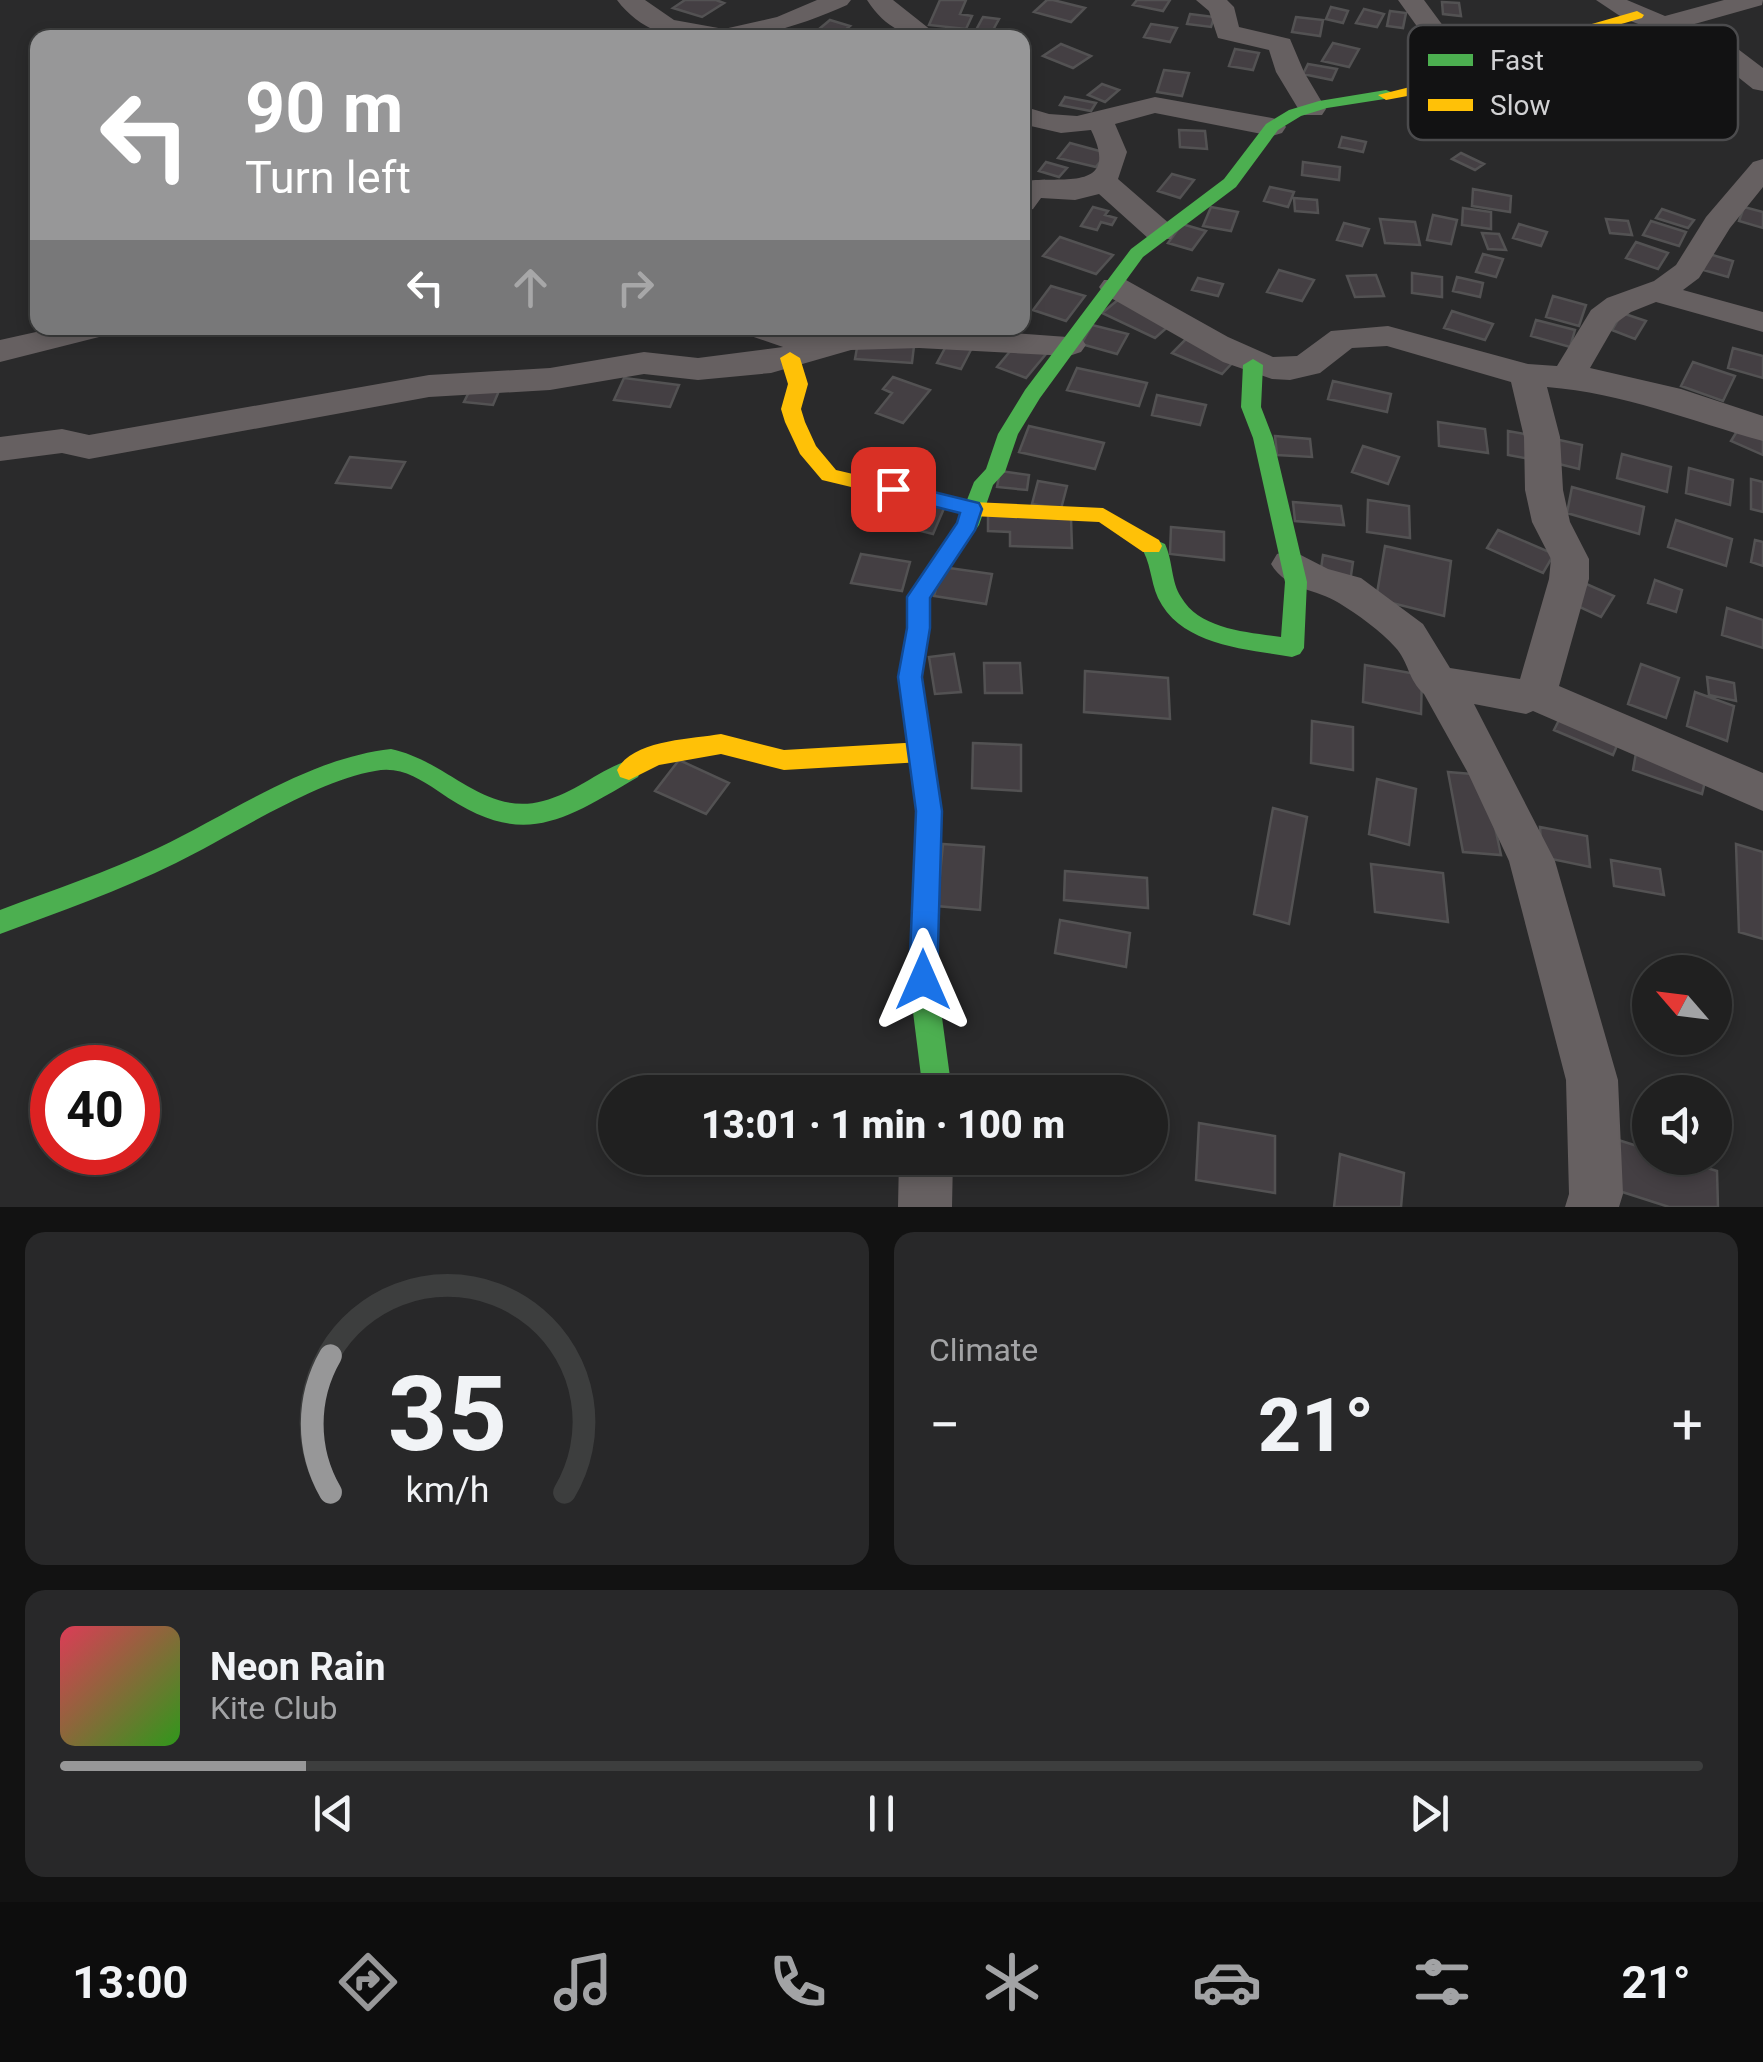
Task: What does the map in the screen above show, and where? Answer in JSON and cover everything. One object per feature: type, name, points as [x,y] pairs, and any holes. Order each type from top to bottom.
[{"type":"street","points":[[630,0],[650,18],[684,30]]},
{"type":"street","points":[[755,30],[786,23],[838,0]]},
{"type":"street","points":[[880,0],[888,12],[916,30]]},
{"type":"street","points":[[1210,0],[1221,7],[1227,32],[1281,45],[1290,72],[1312,109]]},
{"type":"street","points":[[1411,0],[1429,25]]},
{"type":"street","points":[[1609,0],[1662,25],[1753,0]]},
{"type":"street","points":[[1602,25],[1636,15]]},
{"type":"street","points":[[1738,63],[1763,83]]},
{"type":"street","points":[[935,1075],[923,980],[929,811],[910,677],[918,628],[918,597],[968,525],[984,482],[995,472],[1008,434],[1137,253],[1160,232],[1208,203],[1230,183],[1272,127],[1294,113],[1408,92]]},
{"type":"street","points":[[1030,116],[1068,125],[1100,122],[1139,106],[1155,104],[1272,127]]},
{"type":"street","points":[[1030,192],[1084,190],[1101,180],[1113,166],[1115,149],[1100,122]]},
{"type":"street","points":[[1568,376],[1603,317],[1619,305],[1655,292],[1688,270],[1716,224],[1763,168]]},
{"type":"street","points":[[1101,180],[1160,232]]},
{"type":"street","points":[[1115,288],[1254,365],[1280,370],[1301,368],[1322,360],[1343,338],[1388,336],[1527,375],[1568,376],[1669,398],[1763,429]]},
{"type":"street","points":[[1655,292],[1763,322]]},
{"type":"street","points":[[0,351],[67,335]]},
{"type":"street","points":[[778,335],[788,339],[846,341]]},
{"type":"street","points":[[0,449],[62,441],[89,447],[430,386],[550,378],[644,363],[698,369],[790,358],[846,341],[883,335]]},
{"type":"street","points":[[955,335],[1069,345]]},
{"type":"street","points":[[790,358],[798,384],[791,409],[795,422],[807,448],[830,475],[972,509],[1103,516],[1157,550],[1168,592],[1179,612],[1238,638],[1292,648],[1296,582],[1263,438],[1251,407],[1254,365]]},
{"type":"street","points":[[1527,375],[1542,438],[1544,490],[1551,522],[1570,559],[1569,578],[1534,694]]},
{"type":"street","points":[[1292,564],[1317,581],[1347,588],[1409,635],[1423,655],[1428,673],[1439,682],[1488,767],[1532,861],[1592,1080],[1596,1194],[1592,1207]]},
{"type":"street","points":[[1439,682],[1511,697],[1534,694],[1763,792]]},
{"type":"street","points":[[0,922],[135,870],[372,760],[392,758],[416,766],[461,796],[496,813],[519,816],[569,803],[654,756],[721,744],[784,760],[922,752]]},
{"type":"street","points":[[925,1207],[926,1175]]},
{"type":"building","points":[[685,0],[724,3],[702,17],[673,8]]},
{"type":"building","points":[[940,0],[966,0],[960,14],[972,16],[966,29],[929,25]]},
{"type":"building","points":[[1047,0],[1085,8],[1071,22],[1034,12]]},
{"type":"building","points":[[1137,0],[1170,0],[1163,11],[1133,5]]},
{"type":"building","points":[[1442,2],[1459,3],[1461,16],[1443,14]]},
{"type":"building","points":[[1331,7],[1348,11],[1343,23],[1326,19]]},
{"type":"building","points":[[1364,9],[1384,14],[1377,27],[1356,23]]},
{"type":"building","points":[[1390,11],[1406,13],[1403,28],[1387,26]]},
{"type":"building","points":[[1190,14],[1214,17],[1211,27],[1187,24]]},
{"type":"building","points":[[983,17],[999,19],[993,30],[976,30]]},
{"type":"building","points":[[1296,17],[1323,20],[1320,36],[1292,32]]},
{"type":"building","points":[[830,20],[850,26],[845,30],[818,30]]},
{"type":"building","points":[[1151,24],[1177,28],[1170,42],[1144,37]]},
{"type":"building","points":[[1333,43],[1359,49],[1349,67],[1322,61]]},
{"type":"building","points":[[1061,44],[1091,56],[1073,68],[1043,56]]},
{"type":"building","points":[[1235,49],[1259,53],[1253,70],[1229,66]]},
{"type":"building","points":[[1308,64],[1337,69],[1332,80],[1303,74]]},
{"type":"building","points":[[1164,70],[1189,73],[1182,96],[1157,92]]},
{"type":"building","points":[[1102,84],[1119,90],[1105,102],[1088,95]]},
{"type":"building","points":[[1065,97],[1096,103],[1091,111],[1060,105]]},
{"type":"building","points":[[1179,130],[1205,131],[1207,149],[1180,147]]},
{"type":"building","points":[[1342,137],[1366,142],[1363,152],[1339,147]]},
{"type":"building","points":[[1070,143],[1107,153],[1096,167],[1058,158]]},
{"type":"building","points":[[1461,153],[1484,164],[1475,170],[1452,159]]},
{"type":"building","points":[[1046,162],[1067,168],[1059,177],[1039,171]]},
{"type":"building","points":[[1303,162],[1340,167],[1339,180],[1302,175]]},
{"type":"building","points":[[1172,174],[1194,180],[1180,198],[1158,191]]},
{"type":"building","points":[[1270,187],[1294,192],[1288,207],[1264,201]]},
{"type":"building","points":[[1473,189],[1511,196],[1510,212],[1472,206]]},
{"type":"building","points":[[1294,198],[1317,200],[1318,213],[1295,211]]},
{"type":"building","points":[[1093,207],[1116,218],[1112,225],[1101,222],[1097,230],[1081,226]]},
{"type":"building","points":[[1211,207],[1238,212],[1231,231],[1203,226]]},
{"type":"building","points":[[1744,207],[1763,212],[1763,228],[1739,221]]},
{"type":"building","points":[[1463,208],[1491,212],[1491,229],[1462,225]]},
{"type":"building","points":[[1662,209],[1694,220],[1688,228],[1656,218]]},
{"type":"building","points":[[1433,215],[1457,220],[1451,244],[1427,240]]},
{"type":"building","points":[[1380,219],[1415,222],[1420,245],[1385,243]]},
{"type":"building","points":[[1606,219],[1628,221],[1632,235],[1610,233]]},
{"type":"building","points":[[1651,221],[1686,232],[1679,246],[1643,235]]},
{"type":"building","points":[[1344,223],[1369,229],[1362,246],[1337,240]]},
{"type":"building","points":[[1182,224],[1206,231],[1192,250],[1168,243]]},
{"type":"building","points":[[1519,224],[1547,232],[1541,246],[1513,238]]},
{"type":"building","points":[[1482,233],[1499,234],[1506,250],[1488,249]]},
{"type":"building","points":[[1060,237],[1113,255],[1096,274],[1043,256]]},
{"type":"building","points":[[1636,242],[1668,253],[1658,269],[1626,258]]},
{"type":"building","points":[[1483,254],[1503,259],[1496,277],[1476,272]]},
{"type":"building","points":[[1709,254],[1733,261],[1728,277],[1703,270]]},
{"type":"building","points":[[1279,270],[1314,280],[1302,301],[1267,292]]},
{"type":"building","points":[[1412,273],[1442,277],[1442,297],[1412,293]]},
{"type":"building","points":[[1376,275],[1384,296],[1355,297],[1347,276]]},
{"type":"building","points":[[1457,277],[1483,283],[1480,297],[1453,291]]},
{"type":"building","points":[[1198,278],[1223,284],[1218,296],[1192,290]]},
{"type":"building","points":[[1051,286],[1085,296],[1066,321],[1033,310]]},
{"type":"building","points":[[1553,296],[1586,305],[1579,326],[1546,317]]},
{"type":"building","points":[[1119,299],[1171,324],[1155,338],[1102,313]]},
{"type":"building","points":[[1452,311],[1493,324],[1485,340],[1444,328]]},
{"type":"building","points":[[1622,313],[1646,321],[1635,339],[1612,330]]},
{"type":"building","points":[[1536,320],[1575,330],[1570,347],[1531,336]]},
{"type":"building","points":[[1092,325],[1128,334],[1117,354],[1081,344]]},
{"type":"building","points":[[950,339],[974,344],[961,369],[937,363]]},
{"type":"building","points":[[1186,339],[1235,360],[1222,374],[1172,353]]},
{"type":"building","points":[[858,342],[914,346],[912,363],[855,359]]},
{"type":"building","points":[[1017,343],[1046,354],[1026,378],[997,367]]},
{"type":"building","points":[[1733,348],[1763,356],[1763,378],[1728,368]]},
{"type":"building","points":[[1693,362],[1735,376],[1723,401],[1681,386]]},
{"type":"building","points":[[1077,368],[1147,383],[1139,406],[1067,390]]},
{"type":"building","points":[[893,377],[930,390],[903,423],[876,413],[892,393],[883,389]]},
{"type":"building","points":[[624,378],[679,385],[670,407],[614,400]]},
{"type":"building","points":[[1333,381],[1391,394],[1387,412],[1328,399]]},
{"type":"building","points":[[473,384],[501,386],[493,405],[464,402]]},
{"type":"building","points":[[1157,395],[1206,405],[1200,425],[1152,415]]},
{"type":"building","points":[[1438,422],[1485,429],[1488,453],[1439,446]]},
{"type":"building","points":[[1029,426],[1104,443],[1095,469],[1019,452]]},
{"type":"building","points":[[1739,428],[1763,438],[1763,455],[1731,441]]},
{"type":"building","points":[[1508,431],[1535,436],[1535,460],[1508,455]]},
{"type":"building","points":[[1275,436],[1310,439],[1312,457],[1277,455]]},
{"type":"building","points":[[1555,439],[1582,445],[1579,469],[1551,462]]},
{"type":"building","points":[[1363,446],[1399,457],[1388,484],[1352,472]]},
{"type":"building","points":[[1622,454],[1671,467],[1667,492],[1617,478]]},
{"type":"building","points":[[350,457],[405,462],[391,488],[336,483]]},
{"type":"building","points":[[1689,468],[1733,480],[1730,505],[1686,493]]},
{"type":"building","points":[[1000,471],[1029,475],[1027,490],[997,487]]},
{"type":"building","points":[[1751,479],[1763,482],[1763,512],[1751,509]]},
{"type":"building","points":[[1038,481],[1067,486],[1061,509],[1032,504]]},
{"type":"building","points":[[1572,487],[1644,507],[1639,534],[1567,513]]},
{"type":"building","points":[[895,494],[945,506],[933,534],[881,521]]},
{"type":"building","points":[[1368,500],[1409,506],[1410,538],[1367,532]]},
{"type":"building","points":[[1293,502],[1341,506],[1344,525],[1295,521]]},
{"type":"building","points":[[988,515],[1071,518],[1072,548],[1010,546],[1010,532],[988,531]]},
{"type":"building","points":[[1676,520],[1732,539],[1726,566],[1668,547]]},
{"type":"building","points":[[1171,527],[1224,532],[1224,560],[1170,554]]},
{"type":"building","points":[[1498,530],[1554,554],[1543,573],[1487,548]]},
{"type":"building","points":[[1755,540],[1763,542],[1763,566],[1751,562]]},
{"type":"building","points":[[1385,546],[1451,561],[1444,616],[1376,599]]},
{"type":"building","points":[[861,554],[910,562],[902,591],[851,583]]},
{"type":"building","points":[[1323,555],[1353,562],[1350,582],[1320,576]]},
{"type":"building","points":[[942,567],[992,574],[986,604],[934,596]]},
{"type":"building","points":[[1655,580],[1682,590],[1676,612],[1648,603]]},
{"type":"building","points":[[1584,583],[1614,596],[1601,617],[1571,603]]},
{"type":"building","points":[[1727,608],[1763,620],[1763,648],[1722,635]]},
{"type":"building","points":[[954,654],[961,692],[935,694],[929,657]]},
{"type":"building","points":[[984,663],[1020,663],[1022,693],[985,693]]},
{"type":"building","points":[[1641,664],[1679,678],[1666,718],[1628,704]]},
{"type":"building","points":[[1365,665],[1422,675],[1421,714],[1363,702]]},
{"type":"building","points":[[1085,671],[1168,678],[1170,719],[1084,712]]},
{"type":"building","points":[[1707,677],[1734,683],[1736,701],[1709,695]]},
{"type":"building","points":[[1695,692],[1734,706],[1727,741],[1687,726]]},
{"type":"building","points":[[1563,712],[1621,736],[1613,755],[1554,730]]},
{"type":"building","points":[[1312,721],[1353,727],[1353,770],[1311,763]]},
{"type":"building","points":[[973,743],[1021,745],[1021,791],[972,788]]},
{"type":"building","points":[[1636,753],[1706,777],[1702,794],[1633,770]]},
{"type":"building","points":[[679,760],[729,783],[706,814],[655,791]]},
{"type":"building","points":[[1448,772],[1484,775],[1501,855],[1463,852]]},
{"type":"building","points":[[1377,779],[1416,789],[1409,845],[1369,834]]},
{"type":"building","points":[[1273,808],[1307,817],[1289,924],[1254,914]]},
{"type":"building","points":[[1540,827],[1587,836],[1590,867],[1542,857]]},
{"type":"building","points":[[943,844],[984,847],[980,910],[937,906]]},
{"type":"building","points":[[1736,844],[1763,852],[1763,939],[1739,932]]},
{"type":"building","points":[[1611,860],[1660,869],[1664,895],[1614,886]]},
{"type":"building","points":[[1371,864],[1443,873],[1448,922],[1375,912]]},
{"type":"building","points":[[1065,871],[1147,878],[1148,908],[1064,900]]},
{"type":"building","points":[[1060,920],[1130,933],[1126,967],[1055,953]]},
{"type":"building","points":[[1199,1123],[1275,1136],[1275,1193],[1196,1180]]},
{"type":"building","points":[[1615,1139],[1632,1144],[1632,1175],[1717,1175],[1718,1207],[1669,1207],[1613,1189]]},
{"type":"building","points":[[1340,1154],[1404,1173],[1401,1207],[1334,1207]]},
{"type":"traffic: fast","points":[[935,1075],[923,980],[929,811],[910,677],[918,628],[918,597],[968,525],[984,482],[995,472],[1008,434],[1032,395],[1137,253],[1230,183],[1272,127],[1295,113],[1325,104],[1386,95]]},
{"type":"traffic: fast","points":[[1151,546],[1157,550],[1170,598],[1183,615],[1227,636],[1292,648],[1296,582],[1263,438],[1251,407],[1253,365]]},
{"type":"traffic: fast","points":[[0,922],[135,870],[311,784],[371,761],[391,759],[409,763],[479,805],[517,816],[561,806],[629,770]]},
{"type":"traffic: slow","points":[[1603,25],[1637,15]]},
{"type":"traffic: slow","points":[[1386,95],[1408,92]]},
{"type":"traffic: slow","points":[[790,358],[798,384],[791,409],[795,422],[807,449],[829,475],[972,509],[1103,515],[1151,546]]},
{"type":"traffic: slow","points":[[629,770],[654,756],[721,744],[784,760],[922,752]]},
{"type":"route","points":[[893,489],[972,509],[968,525],[918,597],[918,628],[910,677],[929,811],[923,980]]}]
